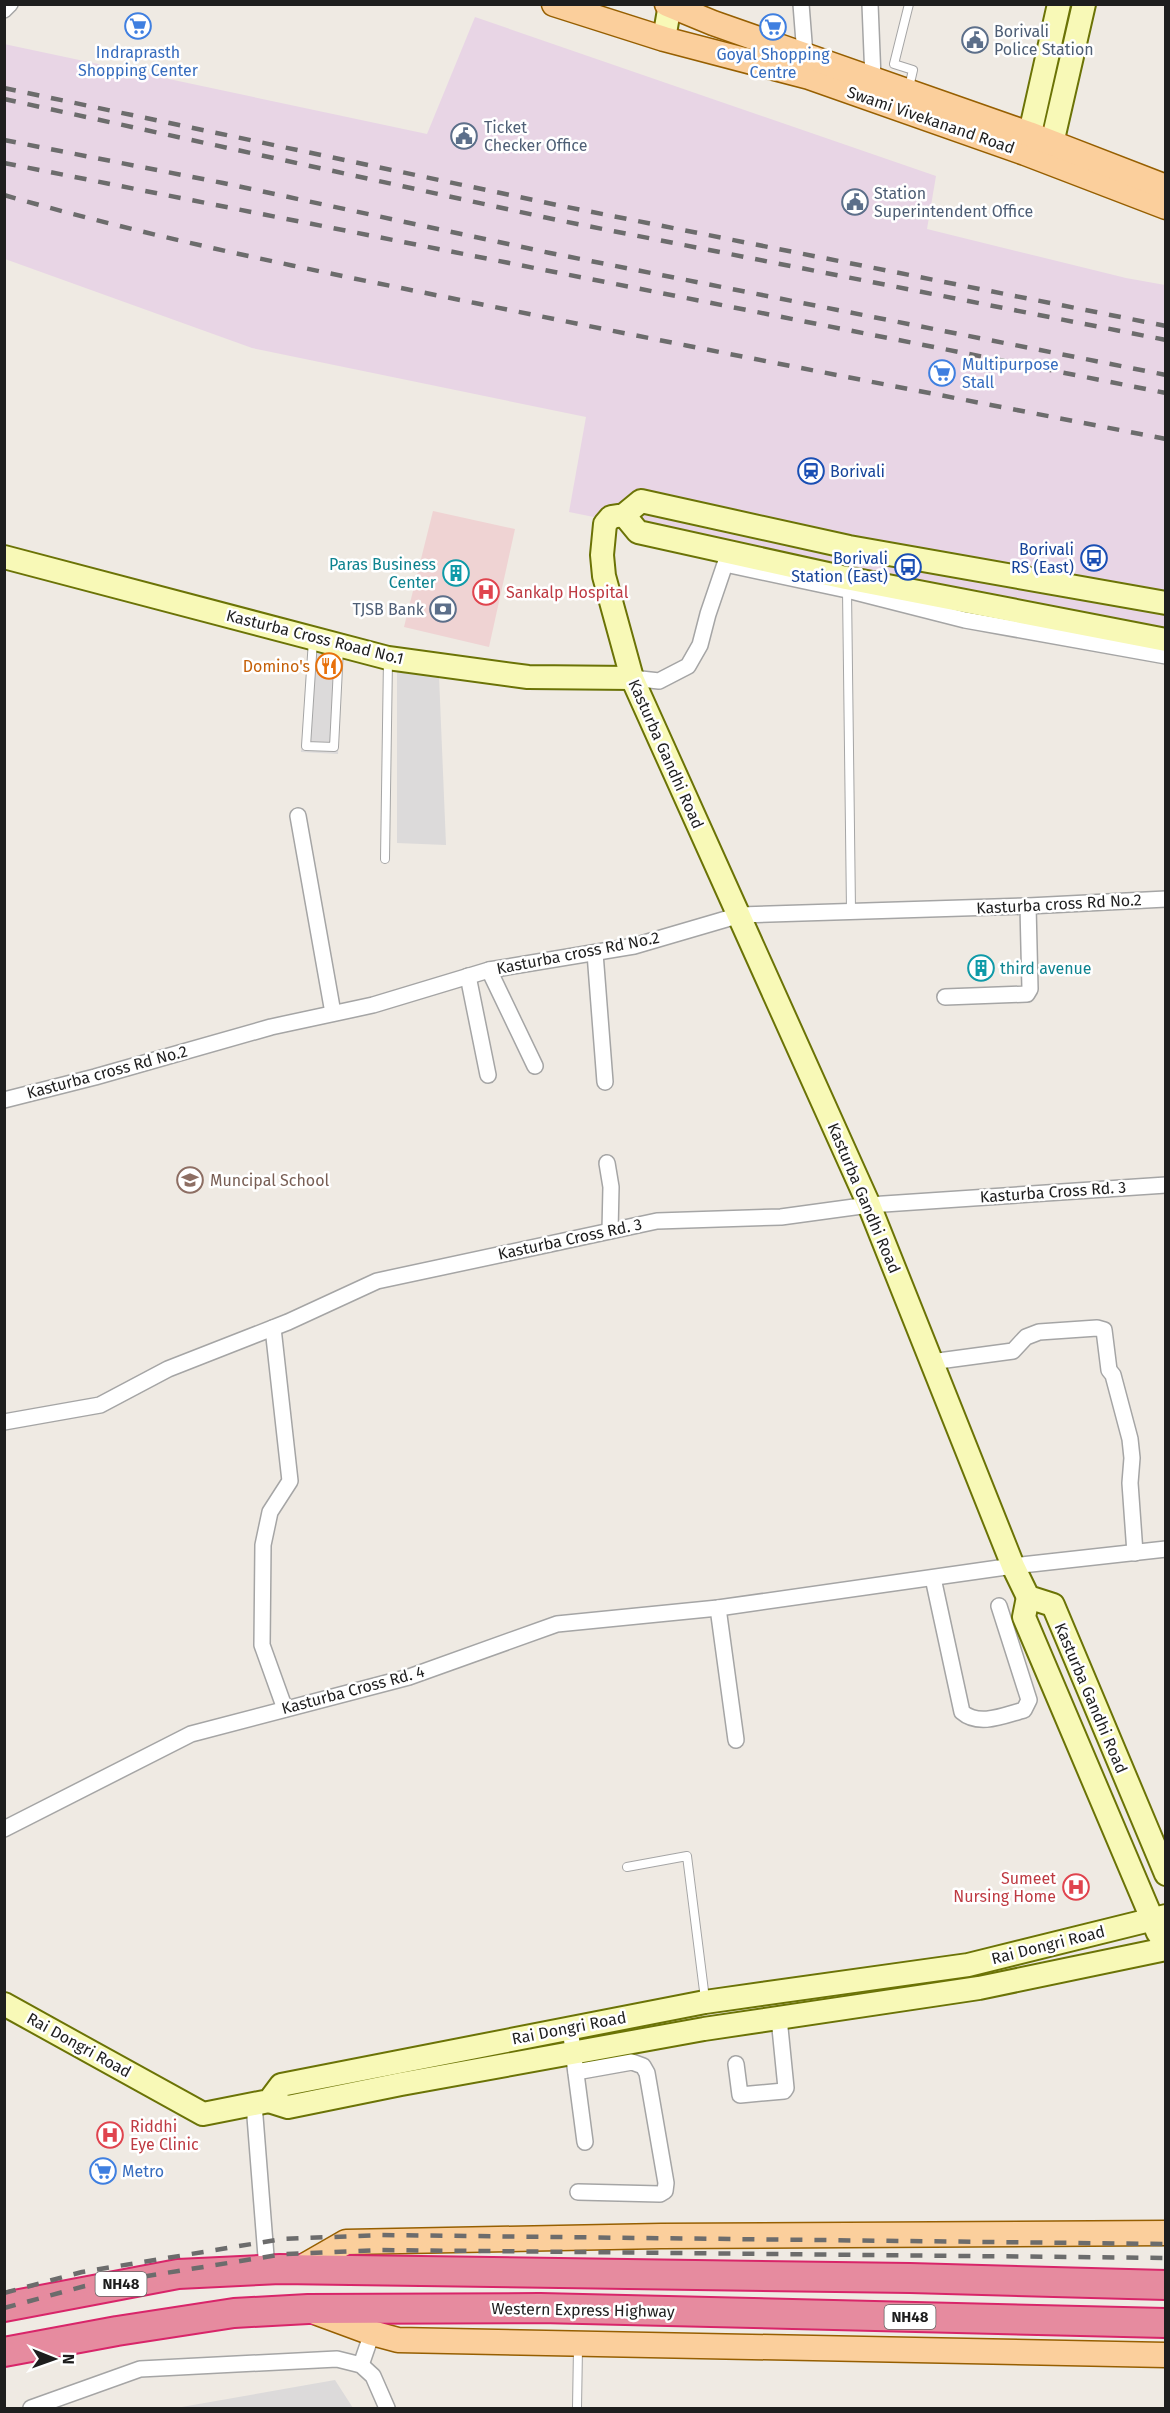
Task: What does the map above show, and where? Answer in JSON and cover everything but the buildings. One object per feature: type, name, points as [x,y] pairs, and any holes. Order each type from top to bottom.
[{"type":"highway","name":"NH48","points":[[4,2307],[178,2274],[267,2269],[910,2278],[1166,2285]]},
{"type":"highway","name":"Western Express Highway","points":[[4,2352],[96,2334],[234,2313],[308,2309],[398,2307],[654,2311],[1166,2323]]},
{"type":"main road","name":"Swami Vivekanand Road","points":[[554,4],[674,42],[809,77],[1166,187]]},
{"type":"main road","name":"Swami Vivekanand Road","points":[[676,6],[907,92],[1027,144]]},
{"type":"main road","name":"Swami Vivekanand Road","points":[[1050,152],[1166,207]]},
{"type":"main road","points":[[299,2269],[346,2242],[673,2235],[1166,2233]]},
{"type":"main road","points":[[308,2309],[372,2333],[398,2340],[1166,2355]]},
{"type":"street","points":[[4,10],[10,4]]},
{"type":"street","points":[[801,4],[805,55]]},
{"type":"street","points":[[870,4],[873,79]]},
{"type":"street","points":[[1027,144],[1059,4]]},
{"type":"street","points":[[1050,152],[1084,4]]},
{"type":"street","points":[[674,42],[676,6]]},
{"type":"street","name":"Kasturba Gandhi Road","points":[[1166,603],[849,546],[641,501],[624,514],[611,517],[605,524],[602,555],[603,576],[632,678],[868,1205],[1013,1566],[1028,1597],[1053,1605],[1166,1874]]},
{"type":"street","points":[[624,514],[638,532],[846,578],[1166,640]]},
{"type":"street","name":"Kasturba Cross Road No.1","points":[[4,556],[388,658],[528,676],[632,678]]},
{"type":"street","points":[[632,678],[659,681],[688,666],[700,645],[725,564],[847,590],[965,620],[1166,656]]},
{"type":"street","points":[[298,816],[333,1013]]},
{"type":"street","name":"Kasturba cross Rd No.2","points":[[4,1100],[95,1077],[270,1027],[373,1005],[489,970],[634,946],[740,915],[1028,906],[1166,899]]},
{"type":"street","points":[[945,997],[1027,994],[1030,989],[1028,906]]},
{"type":"street","points":[[595,953],[605,1082]]},
{"type":"street","points":[[489,970],[535,1066]]},
{"type":"street","points":[[468,976],[488,1075]]},
{"type":"street","points":[[607,1163],[610,1187],[610,1231]]},
{"type":"street","name":"Kasturba Cross Rd. 3","points":[[4,1422],[100,1405],[168,1369],[273,1328],[377,1281],[657,1221],[781,1217],[868,1205],[1166,1185]]},
{"type":"street","points":[[273,1328],[290,1481],[270,1512],[263,1545],[262,1645],[285,1709]]},
{"type":"street","points":[[931,1362],[1013,1351],[1026,1337],[1039,1332],[1097,1328],[1104,1330],[1107,1339],[1109,1370],[1113,1375],[1130,1439],[1132,1458],[1130,1483],[1135,1553]]},
{"type":"street","name":"Kasturba Cross Rd. 4","points":[[4,1829],[191,1734],[409,1677],[557,1624],[718,1608],[1013,1566],[1166,1549]]},
{"type":"street","points":[[933,1578],[962,1712],[975,1719],[985,1720],[1024,1710],[1029,1700],[999,1606]]},
{"type":"street","points":[[267,2269],[261,2103],[288,2107],[575,2062],[731,2025],[979,1988],[1165,1950],[1158,1918],[1024,1617],[1028,1597]]},
{"type":"street","points":[[718,1608],[736,1740]]},
{"type":"street","name":"Rai Dongri Road","points":[[4,2004],[203,2114],[261,2103],[281,2085],[705,2002],[968,1965],[1158,1918]]},
{"type":"street","points":[[842,1983],[844,2008]]},
{"type":"street","points":[[729,1998],[731,2025]]},
{"type":"street","points":[[736,2064],[740,2095],[784,2091],[786,2088],[779,2018]]},
{"type":"street","points":[[570,2028],[585,2142]]},
{"type":"street","points":[[575,2062],[632,2062],[643,2066],[647,2073],[666,2183],[665,2191],[660,2194],[578,2192]]},
{"type":"street","points":[[361,2365],[372,2333]]},
{"type":"street","points":[[31,2409],[140,2368],[338,2359],[361,2365],[373,2376],[387,2409]]},
{"type":"lane","points":[[907,92],[913,70],[894,64],[909,4]]},
{"type":"lane","points":[[847,590],[851,910]]},
{"type":"lane","points":[[313,638],[306,746],[334,747],[339,645]]},
{"type":"lane","points":[[385,859],[388,658]]},
{"type":"lane","points":[[627,1867],[687,1856],[705,2002]]},
{"type":"lane","points":[[577,2409],[578,2343]]},
{"type":"shaded area","points":[[475,17],[936,176],[927,229],[1126,278],[1165,285],[1165,632],[569,512],[586,417],[252,348],[5,259],[4,44],[427,134]]},
{"type":"shaded area","points":[[433,511],[515,529],[489,647],[404,627]]},
{"type":"shaded area","points":[[308,647],[343,653],[338,754],[301,752]]},
{"type":"shaded area","points":[[397,666],[439,676],[446,845],[397,843]]},
{"type":"shaded area","points":[[335,2380],[353,2408],[176,2408]]},
{"type":"railway","points":[[4,88],[562,206],[1166,326]]},
{"type":"railway","points":[[4,99],[557,220],[1166,340]]},
{"type":"railway","points":[[4,140],[223,183],[550,253],[1166,375]]},
{"type":"railway","points":[[4,163],[1166,393]]},
{"type":"railway","points":[[4,195],[180,241],[298,267],[1166,439]]},
{"type":"railway","points":[[4,2293],[82,2272],[282,2239],[381,2235],[1166,2244]]},
{"type":"railway","points":[[4,2308],[85,2286],[284,2254],[381,2250],[1166,2258]]},
{"type":"place","name":"Indraprasth Shopping Center","points":[[138,26]]},
{"type":"place","name":"Goyal Shopping Centre","points":[[773,27]]},
{"type":"place","name":"Borivali Police Station","points":[[975,40]]},
{"type":"place","name":"Ticket Checker Office","points":[[464,136]]},
{"type":"place","name":"Station Superintendent Office","points":[[855,202]]},
{"type":"place","name":"Multipurpose Stall","points":[[942,373]]},
{"type":"place","name":"Borivali","points":[[811,471]]},
{"type":"place","name":"Borivali RS (East)","points":[[1094,558]]},
{"type":"place","name":"Borivali Station (East)","points":[[908,567]]},
{"type":"place","name":"Paras Business Center","points":[[456,573]]},
{"type":"place","name":"Sankalp Hospital","points":[[486,592]]},
{"type":"place","name":"TJSB Bank","points":[[443,609]]},
{"type":"place","name":"Domino's","points":[[329,666]]},
{"type":"place","name":"third avenue","points":[[981,968]]},
{"type":"place","name":"Muncipal School","points":[[190,1180]]},
{"type":"place","name":"Sumeet Nursing Home","points":[[1076,1887]]},
{"type":"place","name":"Riddhi Eye Clinic","points":[[110,2135]]},
{"type":"place","name":"Metro","points":[[103,2171]]}]
